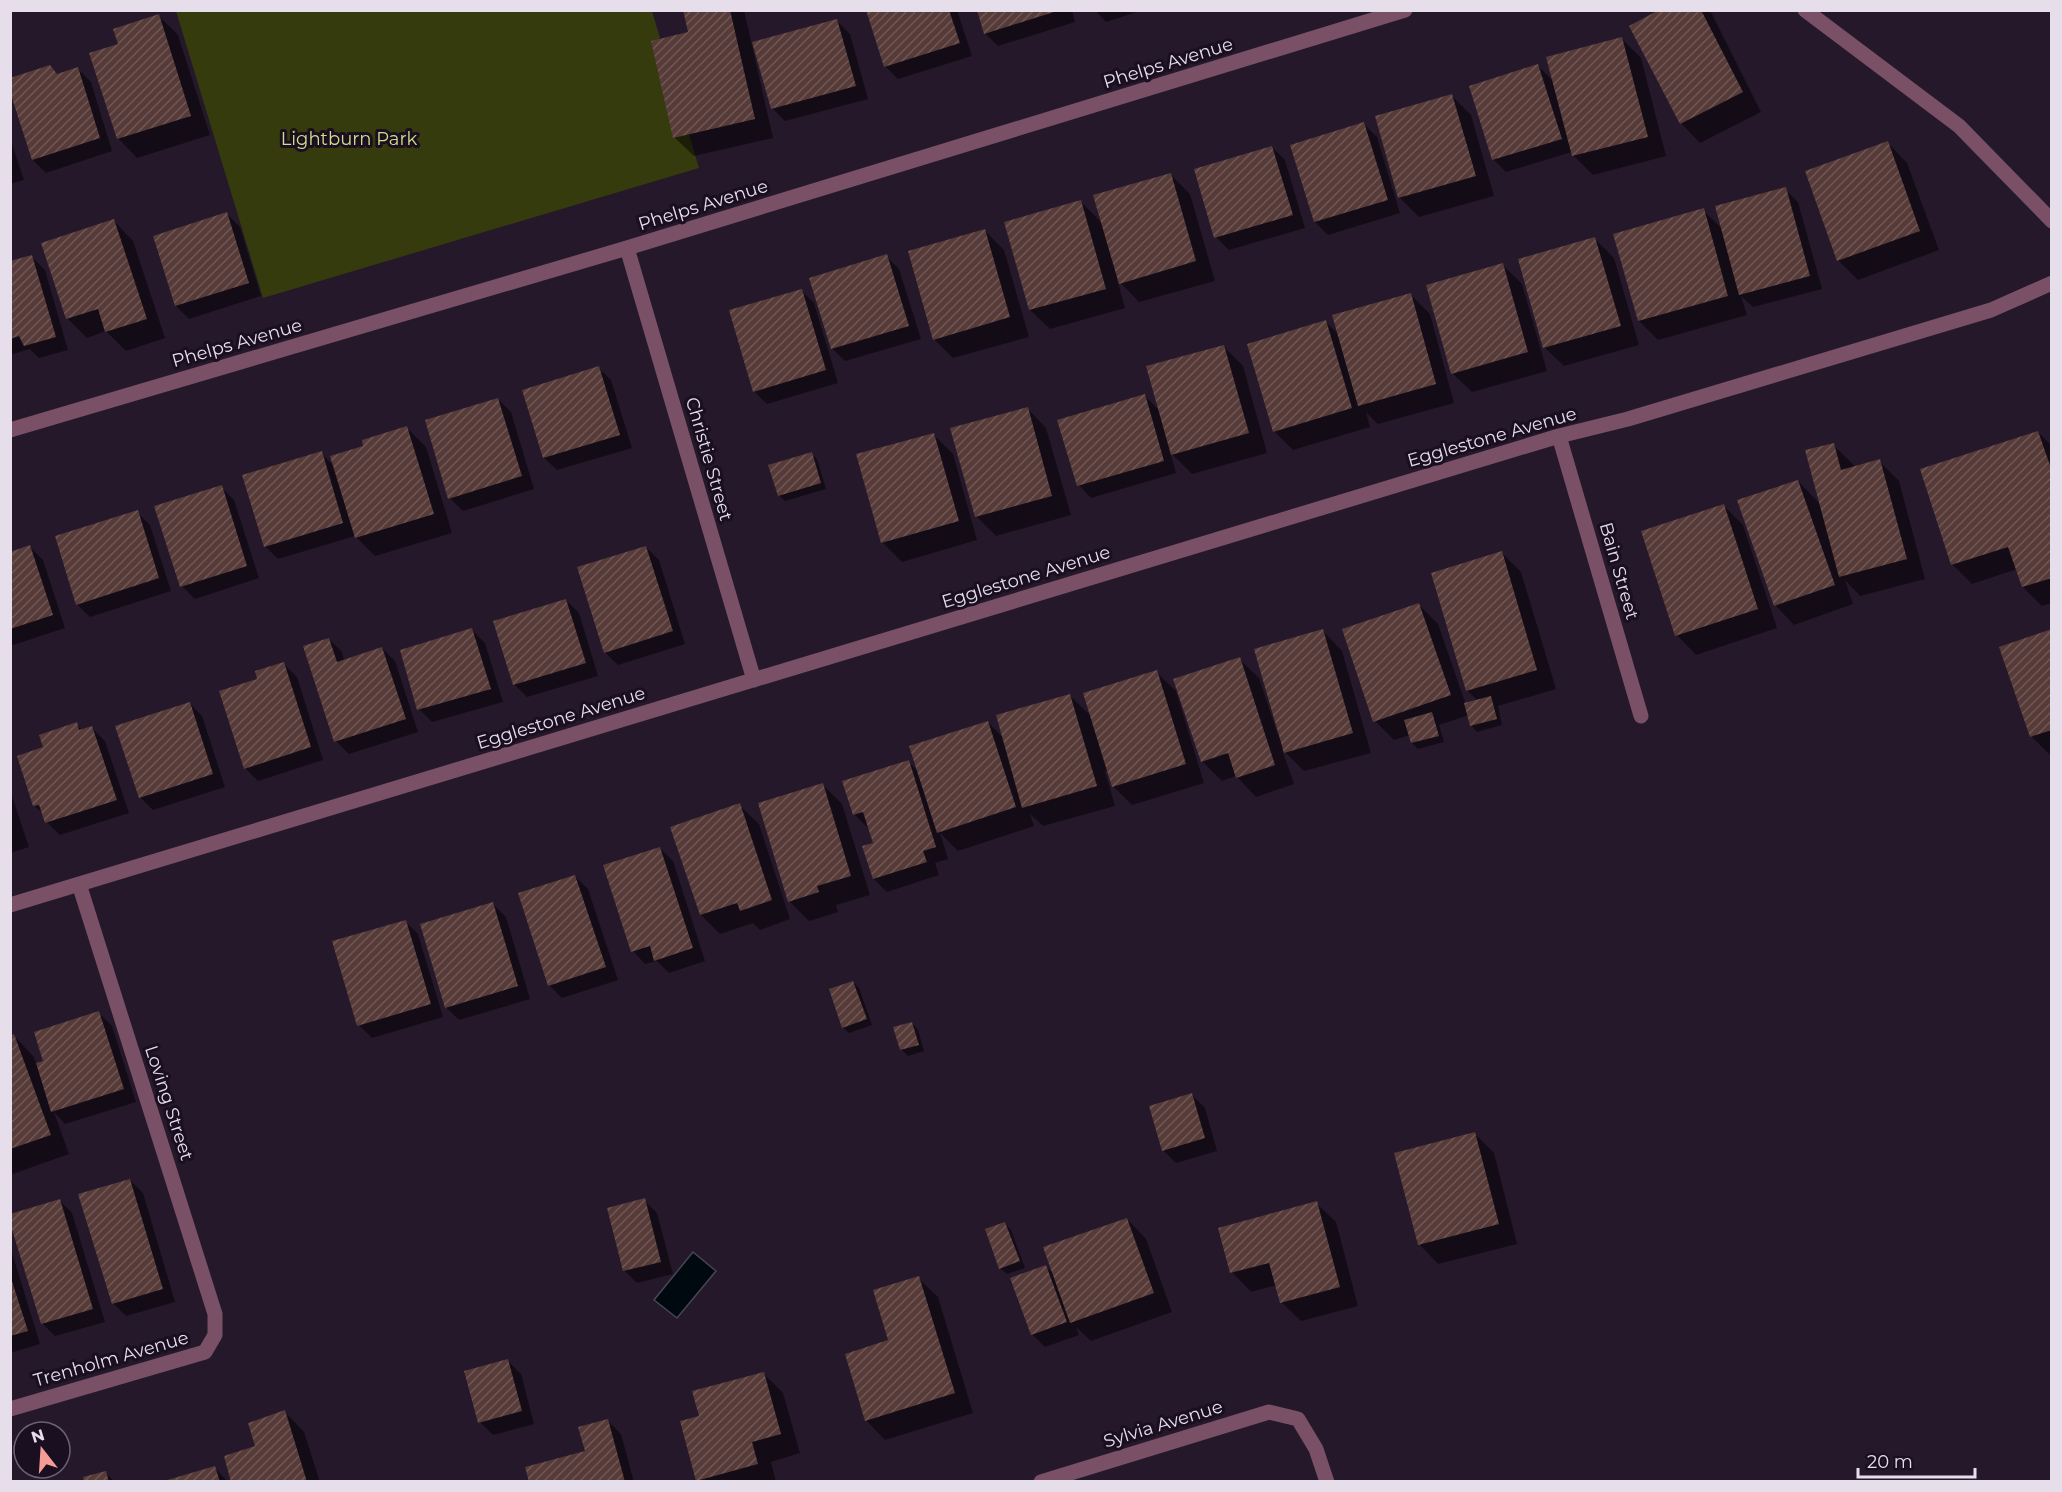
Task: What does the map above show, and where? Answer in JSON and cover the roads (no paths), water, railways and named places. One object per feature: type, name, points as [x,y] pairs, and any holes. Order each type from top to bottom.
[{"type":"street","name":"Phelps Avenue","points":[[10,430],[627,249],[1405,10]]},
{"type":"street","points":[[1805,10],[1959,126],[2052,221]]},
{"type":"street","name":"Christie Street","points":[[627,249],[754,680]]},
{"type":"street","name":"Egglestone Avenue","points":[[10,905],[1559,436],[1628,419],[1991,310],[2052,283]]},
{"type":"street","name":"Bain Street","points":[[1559,436],[1641,716]]},
{"type":"street","name":"Loving Street","points":[[79,884],[215,1314],[215,1335]]},
{"type":"street","name":"Trenholm Avenue","points":[[10,1409],[205,1352],[215,1335]]},
{"type":"street","name":"Sylvia Avenue","points":[[1041,1482],[1269,1412],[1298,1419],[1316,1449],[1327,1482]]},
{"type":"park label","name":"Lightburn Park","points":[[349,139]]}]
